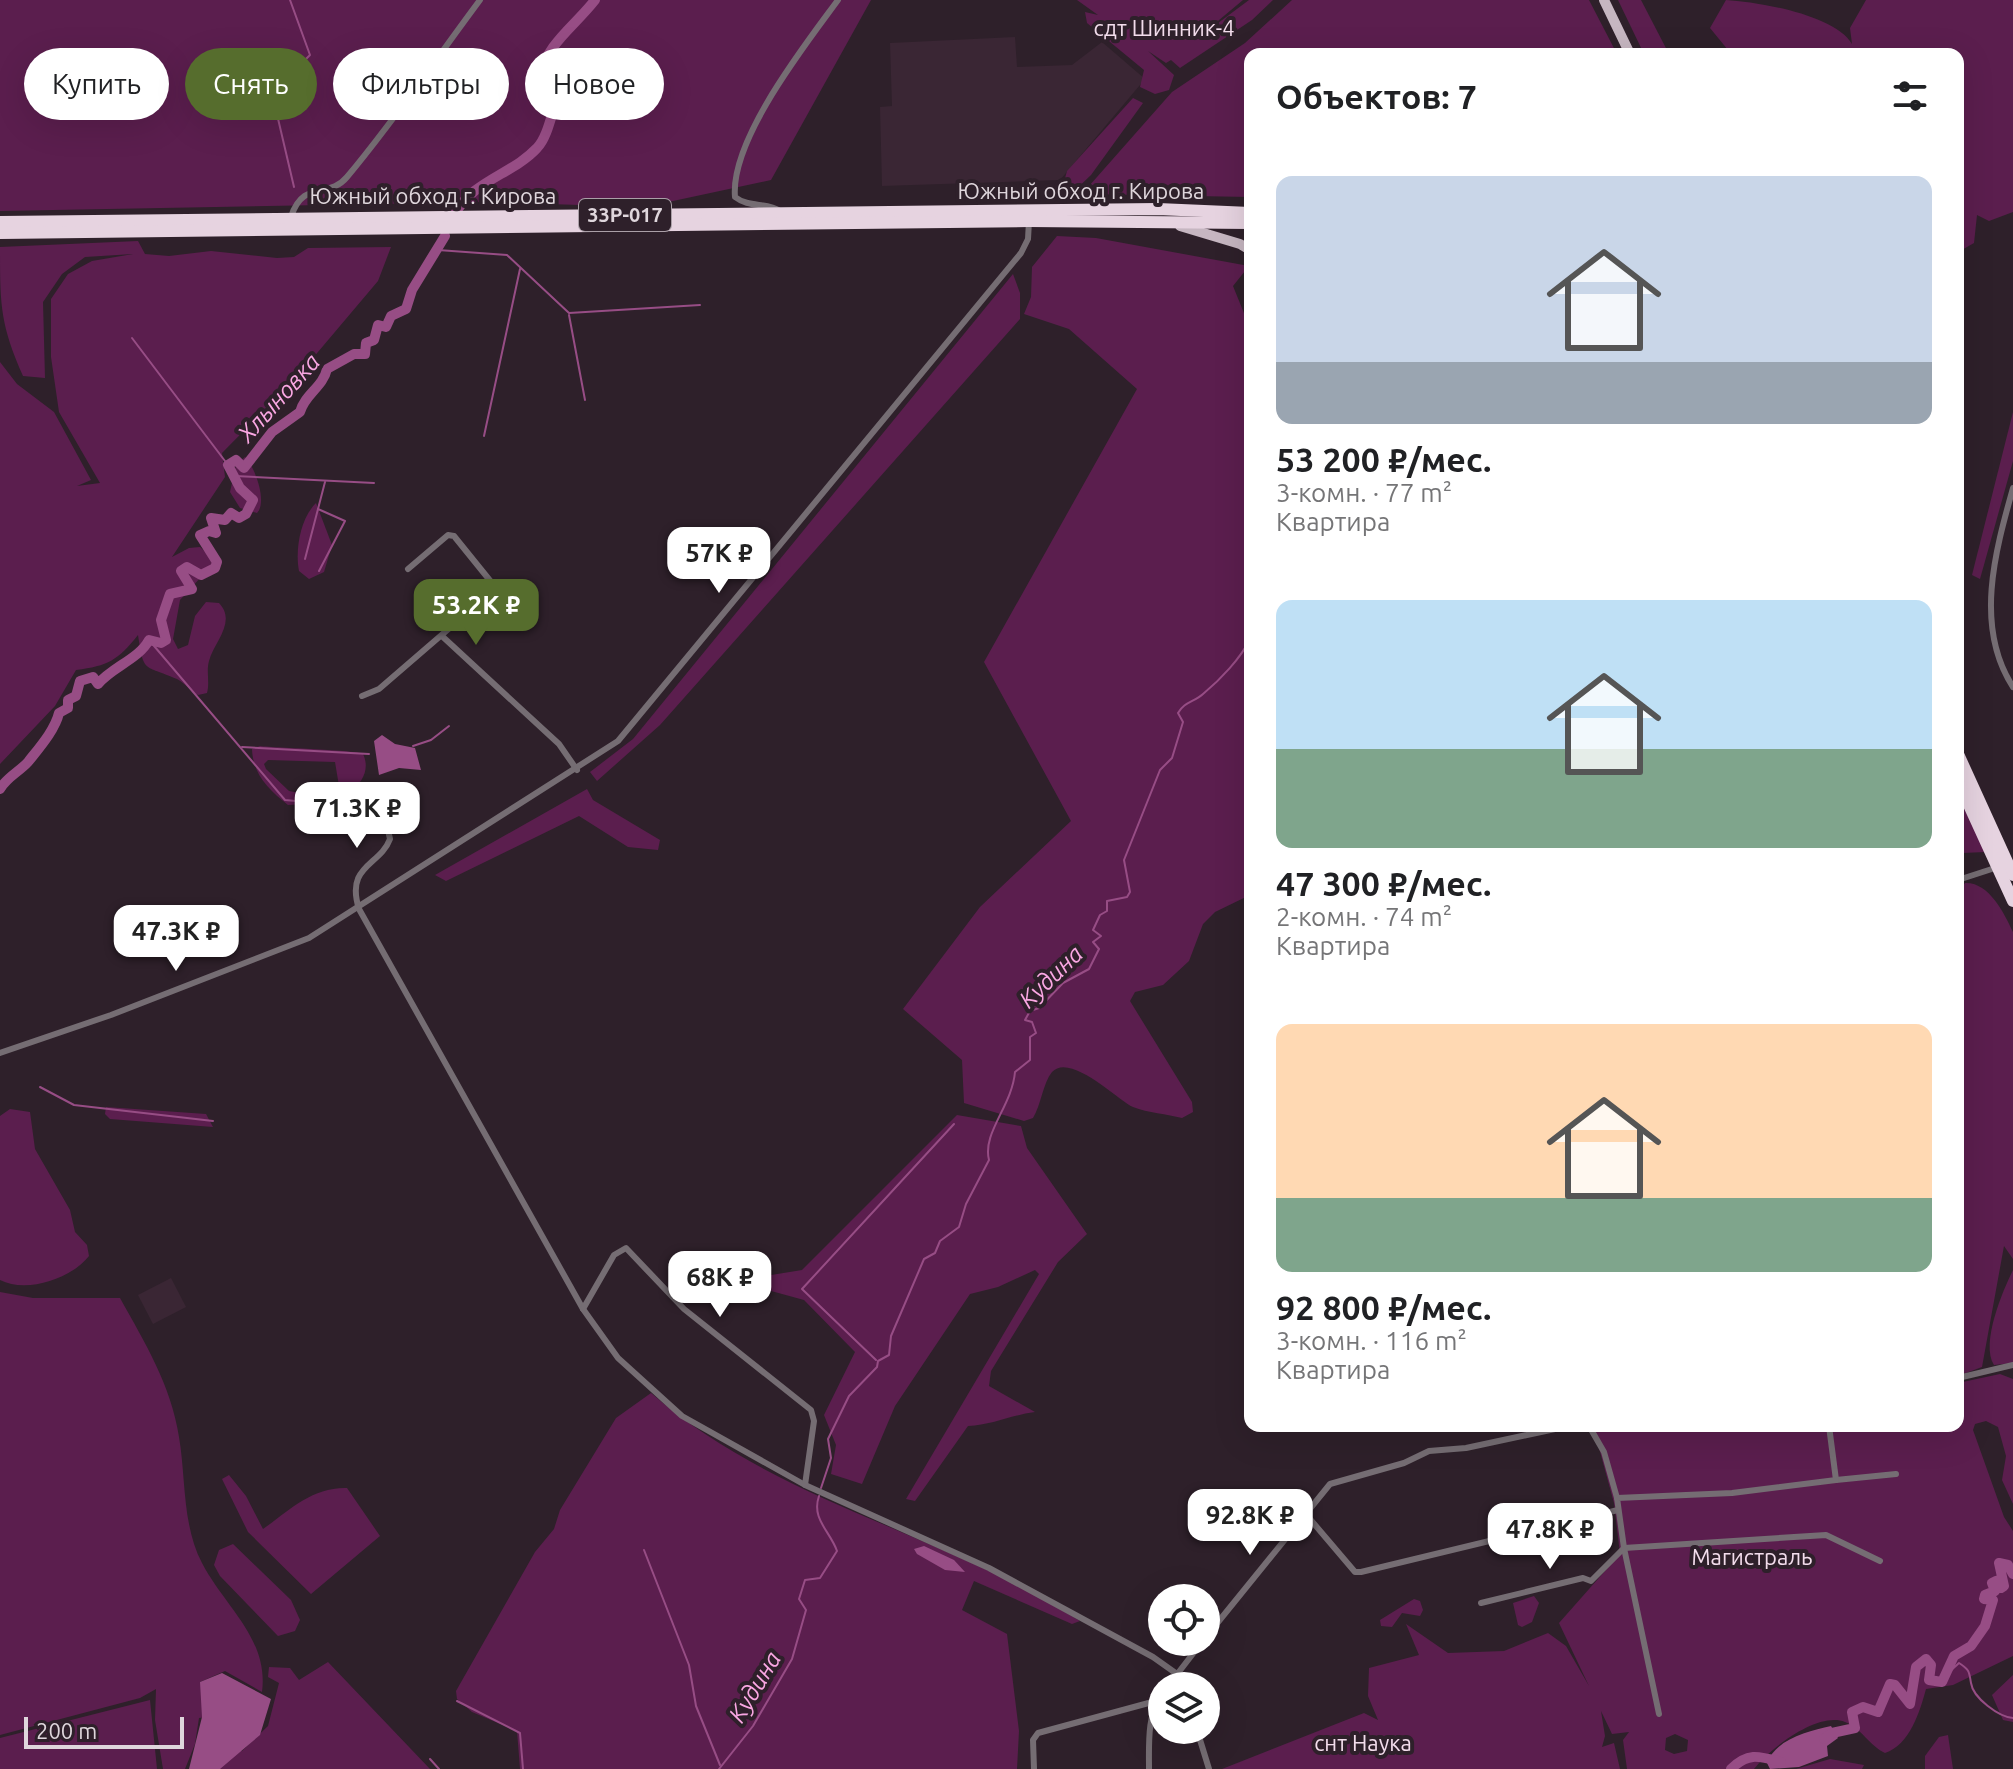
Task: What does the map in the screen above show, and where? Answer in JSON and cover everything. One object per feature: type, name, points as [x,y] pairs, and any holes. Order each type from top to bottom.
[{"type":"highway","name":"Южный обход г. Кирова","points":[[0,222],[1158,209],[1244,213]]},
{"type":"highway","name":"Южный обход г. Кирова","points":[[0,233],[1029,221],[1244,223]]},
{"type":"highway","points":[[1964,767],[2013,875]]},
{"type":"highway","points":[[1964,794],[2013,901]]},
{"type":"main road","points":[[1604,0],[1627,48]]},
{"type":"main road","points":[[1163,221],[1244,246]]},
{"type":"street","points":[[291,217],[296,201],[302,196],[344,181],[480,0]]},
{"type":"street","points":[[783,213],[776,207],[745,205],[735,197],[733,183],[776,85],[838,0]]},
{"type":"street","points":[[0,1053],[111,1015],[309,938],[359,909],[618,741],[1021,253],[1028,239],[1029,221]]},
{"type":"street","points":[[2013,488],[1999,537],[1991,598],[1991,641],[2013,687]]},
{"type":"street","points":[[362,696],[379,689],[495,592],[496,584],[454,536],[448,535],[408,569]]},
{"type":"street","points":[[443,637],[559,744],[577,770]]},
{"type":"street","points":[[379,789],[390,839],[385,849],[364,867],[356,893],[359,909],[583,1309],[618,1358],[682,1416],[805,1485],[989,1568],[1173,1672]]},
{"type":"street","points":[[1964,878],[1998,867]]},
{"type":"street","points":[[583,1309],[614,1255],[626,1248],[684,1309],[811,1410],[814,1421],[805,1485]]},
{"type":"street","points":[[1964,1377],[2013,1365]]},
{"type":"street","points":[[1220,1619],[1317,1497],[1341,1480],[1404,1463],[1429,1451],[1466,1448],[1541,1432]]},
{"type":"street","points":[[1592,1432],[1604,1452],[1617,1498],[1624,1548],[1659,1714]]},
{"type":"street","points":[[1830,1432],[1836,1480]]},
{"type":"street","points":[[1617,1498],[1732,1493],[1896,1474]]},
{"type":"street","points":[[1304,1512],[1355,1572],[1361,1572],[1618,1510]]},
{"type":"street","points":[[1481,1603],[1583,1578],[1591,1581],[1624,1548],[1826,1535],[1880,1561]]},
{"type":"street","points":[[1179,1672],[1191,1656]]},
{"type":"street","points":[[1034,1769],[1033,1740],[1038,1733],[1148,1703]]},
{"type":"street","points":[[1149,1769],[1152,1744]]},
{"type":"street","points":[[1201,1744],[1209,1769]]},
{"type":"shaded area","points":[[1015,37],[1017,67],[1072,65],[1102,42],[1145,79],[1060,180],[882,186],[880,107],[892,106],[890,43]]},
{"type":"shaded area","points":[[382,735],[395,744],[415,748],[421,770],[399,768],[379,775],[374,741]]},
{"type":"shaded area","points":[[171,1278],[186,1307],[153,1324],[138,1295]]},
{"type":"shaded area","points":[[924,1546],[954,1560],[965,1572],[945,1570],[917,1554],[914,1549]]},
{"type":"shaded area","points":[[222,1673],[271,1699],[260,1735],[220,1769],[189,1769],[202,1717],[200,1682]]},
{"type":"shaded area","points":[[1831,1726],[1838,1738],[1827,1746],[1828,1756],[1799,1767],[1770,1769],[1767,1763],[1771,1755],[1785,1742]]},
{"type":"green space","points":[[0,0],[871,0],[771,180],[645,207],[486,202],[0,211]]},
{"type":"green space","name":"сдт Шинник-4","points":[[1077,0],[1243,0],[1194,41],[1249,0],[1273,0],[1252,20],[1180,68],[1171,60],[1166,63],[1148,51],[1174,75],[1169,90],[1155,94],[1140,87],[1144,70],[1087,23],[1085,12],[1098,15]]},
{"type":"green space","points":[[1292,0],[1589,0],[1614,48],[1244,48],[1244,197],[1082,194],[1172,92],[1245,43]]},
{"type":"green space","points":[[1618,0],[1641,0],[1666,48],[1641,48]]},
{"type":"green space","points":[[1726,0],[1776,7],[1813,18],[1830,25],[1852,44],[1850,28],[1866,0],[2013,0],[2013,212],[1989,221],[1977,215],[1974,243],[1964,249],[1964,48],[1726,48],[1710,28]]},
{"type":"green space","points":[[1133,98],[1143,103],[1091,175],[1070,195],[1062,189],[1067,171]]},
{"type":"green space","points":[[1057,236],[1096,238],[1244,265],[1244,272],[1233,286],[1244,313],[1244,898],[1215,912],[1203,924],[1189,961],[1163,985],[1135,992],[1130,1001],[1192,1102],[1193,1112],[1182,1118],[1133,1107],[1082,1072],[1060,1067],[1052,1072],[1046,1082],[1033,1118],[1024,1121],[964,1103],[962,1060],[903,1009],[980,907],[1071,821],[984,662],[1137,389],[1069,329],[1024,314],[1031,297],[1032,267]]},
{"type":"green space","points":[[138,241],[145,254],[169,256],[211,251],[277,258],[294,257],[308,248],[391,247],[378,281],[296,378],[222,453],[225,477],[172,557],[189,548],[200,547],[212,558],[212,565],[180,600],[173,639],[178,649],[188,645],[195,616],[206,602],[219,603],[224,610],[223,632],[209,661],[207,693],[198,695],[177,679],[147,666],[138,635],[112,660],[76,670],[55,706],[0,764],[0,362],[17,384],[54,412],[91,480],[77,486],[100,483],[59,412],[51,357],[51,299],[68,274],[92,261],[133,254],[85,257],[62,274],[43,302],[45,378],[23,376],[10,342],[1,299],[0,247]]},
{"type":"green space","points":[[1013,274],[1020,293],[1020,319],[660,725],[597,781],[590,772],[633,739]]},
{"type":"green space","points":[[2013,412],[2013,461],[1980,579],[1972,575]]},
{"type":"green space","points":[[245,457],[256,475],[260,493],[257,513],[240,508],[230,492],[236,465]]},
{"type":"green space","points":[[316,503],[332,545],[324,572],[309,579],[299,571],[298,544],[306,517]]},
{"type":"green space","points":[[260,746],[363,754],[364,775],[350,790],[339,786],[335,762],[268,760],[264,764],[266,769],[289,791],[321,797],[326,803],[288,805],[269,788],[255,767],[252,749]]},
{"type":"green space","points":[[587,789],[593,800],[660,840],[658,850],[628,847],[579,816],[446,881],[435,875]]},
{"type":"green space","points":[[1964,808],[1986,852],[1964,853]]},
{"type":"green space","points":[[1964,884],[1974,884],[1988,893],[2013,932],[2013,1259],[2004,1246],[1982,1367],[1964,1374]]},
{"type":"green space","points":[[106,1107],[206,1114],[213,1127],[110,1119],[105,1114]]},
{"type":"green space","points":[[10,1109],[30,1112],[35,1149],[70,1210],[75,1232],[87,1245],[89,1256],[81,1264],[48,1282],[23,1285],[0,1280],[0,1116]]},
{"type":"green space","points":[[957,1115],[1021,1126],[1027,1148],[1087,1234],[1058,1262],[991,1371],[989,1386],[1035,1412],[968,1426],[915,1501],[906,1499],[1039,1274],[1035,1270],[998,1287],[970,1294],[895,1406],[862,1484],[831,1474],[836,1445],[824,1415],[855,1352],[804,1300],[734,1281],[802,1270]]},
{"type":"green space","points":[[2013,1270],[2013,1363],[1994,1365],[1990,1356],[1991,1331]]},
{"type":"green space","points":[[0,1292],[33,1298],[120,1298],[148,1348],[170,1400],[179,1437],[188,1517],[196,1548],[211,1579],[252,1639],[262,1673],[262,1692],[225,1671],[200,1682],[213,1716],[199,1718],[195,1744],[185,1769],[163,1769],[155,1720],[156,1689],[140,1698],[0,1735]]},
{"type":"green space","points":[[2000,1374],[2013,1379],[2013,1504],[2002,1480],[2006,1456],[1998,1427],[1986,1421],[1975,1424],[1973,1430],[2004,1517],[2013,1531],[2013,1656],[1953,1685],[1926,1689],[1913,1726],[1901,1743],[1885,1753],[1851,1725],[1834,1720],[1795,1734],[1754,1769],[1627,1769],[1623,1740],[1629,1732],[1612,1734],[1601,1711],[1605,1736],[1602,1747],[1614,1743],[1620,1769],[1222,1769],[1364,1713],[1378,1720],[1368,1696],[1369,1668],[1419,1655],[1406,1624],[1448,1653],[1504,1651],[1548,1633],[1566,1646],[1589,1686],[1559,1623],[1620,1554],[1614,1503],[1595,1432],[1964,1432],[1964,1382]],"holes":[[[1675,1734],[1688,1740],[1687,1751],[1674,1754],[1665,1750],[1666,1738]]]},
{"type":"green space","points":[[651,1393],[690,1424],[775,1475],[1000,1576],[1080,1621],[1072,1624],[974,1581],[962,1610],[1007,1634],[1019,1731],[1017,1769],[520,1769],[517,1731],[472,1712],[457,1699],[456,1691],[535,1552],[554,1529],[560,1510],[616,1418]]},
{"type":"green space","points":[[229,1475],[246,1496],[263,1529],[312,1496],[323,1491],[347,1488],[380,1536],[311,1594],[248,1532],[222,1479]]},
{"type":"green space","points":[[233,1544],[291,1600],[300,1620],[295,1631],[278,1636],[220,1576],[214,1565],[219,1550]]},
{"type":"green space","points":[[1534,1596],[1539,1603],[1532,1622],[1522,1627],[1518,1625],[1513,1603]]},
{"type":"green space","points":[[1414,1599],[1420,1601],[1423,1610],[1420,1616],[1402,1613],[1392,1627],[1381,1626],[1380,1620]]},
{"type":"green space","points":[[328,1662],[430,1769],[211,1769],[219,1753],[242,1751],[268,1726],[279,1683],[268,1677],[269,1667],[290,1668],[299,1680]]},
{"type":"green space","points":[[2013,1675],[2013,1722],[2003,1720],[1992,1695]]},
{"type":"green space","points":[[150,1700],[157,1769],[0,1769],[0,1738]]},
{"type":"green space","points":[[1948,1735],[1953,1769],[1925,1769],[1925,1756],[1939,1737]]},
{"type":"green space","points":[[1830,1759],[1864,1765],[1862,1769],[1796,1769]]},
{"type":"waterway","points":[[290,0],[310,55],[272,93],[294,187]]},
{"type":"waterway","name":"Хлыновка","points":[[455,214],[472,193],[516,165],[541,143],[558,96],[539,78],[543,66],[555,45],[595,0]]},
{"type":"waterway","name":"Хлыновка","points":[[0,789],[42,745],[59,713],[68,708],[68,700],[76,696],[80,681],[93,677],[98,684],[145,647],[149,640],[161,643],[166,640],[161,620],[170,594],[192,589],[181,571],[187,567],[201,575],[215,568],[217,562],[200,535],[209,531],[216,533],[211,518],[225,520],[231,513],[239,518],[246,514],[253,500],[240,488],[228,465],[236,460],[244,468],[272,432],[300,412],[327,369],[354,354],[365,354],[366,343],[374,340],[378,325],[386,327],[391,316],[406,309],[412,290],[445,236]]},
{"type":"waterway","points":[[438,250],[507,255],[569,313],[700,305]]},
{"type":"waterway","points":[[484,436],[520,269]]},
{"type":"waterway","points":[[569,315],[585,400]]},
{"type":"waterway","points":[[132,338],[228,465]]},
{"type":"waterway","points":[[235,476],[374,483]]},
{"type":"waterway","points":[[305,559],[325,482]]},
{"type":"waterway","points":[[318,509],[345,521],[319,571]]},
{"type":"waterway","points":[[149,640],[285,800],[339,805]]},
{"type":"waterway","name":"Кудина","points":[[821,1488],[831,1458],[828,1439],[849,1396],[877,1367],[878,1361],[889,1355],[891,1336],[924,1259],[935,1253],[940,1241],[959,1227],[966,1204],[989,1160],[993,1129],[1009,1096],[1015,1072],[1030,1060],[1030,1037],[1036,1033],[1032,1022],[1025,1020],[1030,1011],[1039,1008],[1063,983],[1089,969],[1099,949],[1093,942],[1101,936],[1093,930],[1100,915],[1107,911],[1107,901],[1127,897],[1130,892],[1124,860],[1160,770],[1172,758],[1183,722],[1178,713],[1223,675],[1244,649]]},
{"type":"waterway","points":[[413,746],[431,740],[449,726]]},
{"type":"waterway","points":[[242,747],[369,754]]},
{"type":"waterway","points":[[40,1087],[74,1105],[213,1121]]},
{"type":"waterway","points":[[876,1360],[802,1289],[954,1124]]},
{"type":"waterway","name":"Кудина","points":[[719,1769],[753,1726],[792,1659],[806,1610],[799,1599],[805,1580],[820,1578],[837,1551],[819,1518],[819,1496]]},
{"type":"waterway","points":[[644,1550],[689,1665],[696,1706],[720,1765]]},
{"type":"waterway","points":[[1824,1739],[1832,1733],[1855,1728],[1852,1712],[1863,1707],[1878,1712],[1890,1684],[1895,1685],[1910,1704],[1916,1667],[1926,1659],[1931,1665],[1929,1680],[1942,1682],[1954,1656],[1971,1646],[1985,1626],[1993,1600],[1984,1599],[1985,1595],[1995,1591],[1992,1583],[1996,1581],[2001,1588],[2004,1586],[1999,1563],[2008,1565],[2013,1574]]},
{"type":"waterway","points":[[1947,1674],[1959,1663],[1968,1672],[1976,1695],[1988,1706],[2013,1718]]},
{"type":"waterway","points":[[457,1701],[520,1733],[523,1769]]},
{"type":"waterway","points":[[1731,1769],[1743,1760],[1754,1757],[1781,1762]]},
{"type":"waterway","points":[[430,1759],[439,1769]]},
{"type":"park label","name":"Магистраль","points":[[1752,1557]]},
{"type":"park label","name":"снт Наука","points":[[1363,1743]]}]
